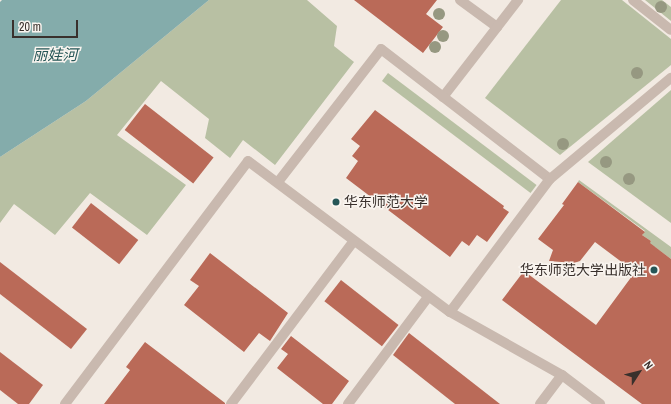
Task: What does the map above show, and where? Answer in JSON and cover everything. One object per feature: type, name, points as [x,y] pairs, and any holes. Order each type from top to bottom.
[{"type":"lane","points":[[460,0],[497,27]]},
{"type":"lane","points":[[444,97],[518,0]]},
{"type":"lane","points":[[632,0],[671,30]]},
{"type":"lane","points":[[278,182],[381,50],[550,179]]},
{"type":"lane","points":[[450,312],[550,179],[671,78]]},
{"type":"lane","points":[[65,404],[248,161],[278,182],[428,297],[450,312],[562,375],[600,404]]},
{"type":"lane","points":[[231,404],[354,241]]},
{"type":"lane","points":[[348,404],[428,297]]},
{"type":"lane","points":[[540,404],[562,375]]},
{"type":"green space","points":[[209,0],[307,0],[337,26],[334,46],[354,62],[275,165],[243,140],[230,158],[205,138],[209,119],[161,81],[117,135],[186,185],[147,235],[90,193],[55,235],[14,204],[0,223],[0,157],[86,101]]},
{"type":"green space","points":[[561,0],[622,0],[671,39],[671,65],[560,155],[485,98]]},
{"type":"green space","points":[[645,0],[662,0],[671,7],[671,21]]},
{"type":"green space","points":[[388,73],[537,185],[531,193],[382,81]]},
{"type":"green space","points":[[671,90],[671,223],[588,162]]},
{"type":"green space","points":[[579,180],[671,247],[671,259],[655,247],[647,246],[651,241],[642,235],[645,231],[578,182]]},
{"type":"water","name":"丽娃河","points":[[2,0],[209,0],[86,101],[0,157],[0,2]]},
{"type":"building","points":[[354,0],[437,0],[426,14],[443,27],[423,53]]},
{"type":"building","points":[[145,104],[214,158],[193,184],[125,130]]},
{"type":"building","points":[[375,110],[504,206],[503,208],[509,212],[487,242],[477,235],[469,246],[462,241],[450,257],[346,178],[358,161],[352,156],[360,146],[351,139]]},
{"type":"building","points":[[578,182],[645,232],[642,235],[671,259],[671,404],[642,404],[502,300],[524,271],[596,325],[635,272],[595,242],[580,261],[574,263],[549,261],[553,250],[538,239],[564,205],[562,204]]},
{"type":"building","points":[[91,203],[138,240],[119,264],[72,227]]},
{"type":"building","points":[[210,253],[288,313],[270,341],[259,333],[244,352],[184,305],[199,286],[190,280]]},
{"type":"building","points":[[0,262],[87,329],[71,349],[0,294]]},
{"type":"building","points":[[341,280],[399,325],[382,346],[324,301]]},
{"type":"building","points":[[409,333],[500,404],[455,404],[393,355]]},
{"type":"building","points":[[291,336],[349,381],[332,404],[323,404],[277,368],[288,354],[281,349]]},
{"type":"building","points":[[145,342],[225,404],[104,404],[130,370],[126,367]]},
{"type":"building","points":[[0,352],[43,385],[29,404],[18,404],[0,390]]},
{"type":"place","name":"华东师范大学","points":[[336,202]]},
{"type":"place","name":"华东师范大学出版社","points":[[654,270]]}]
